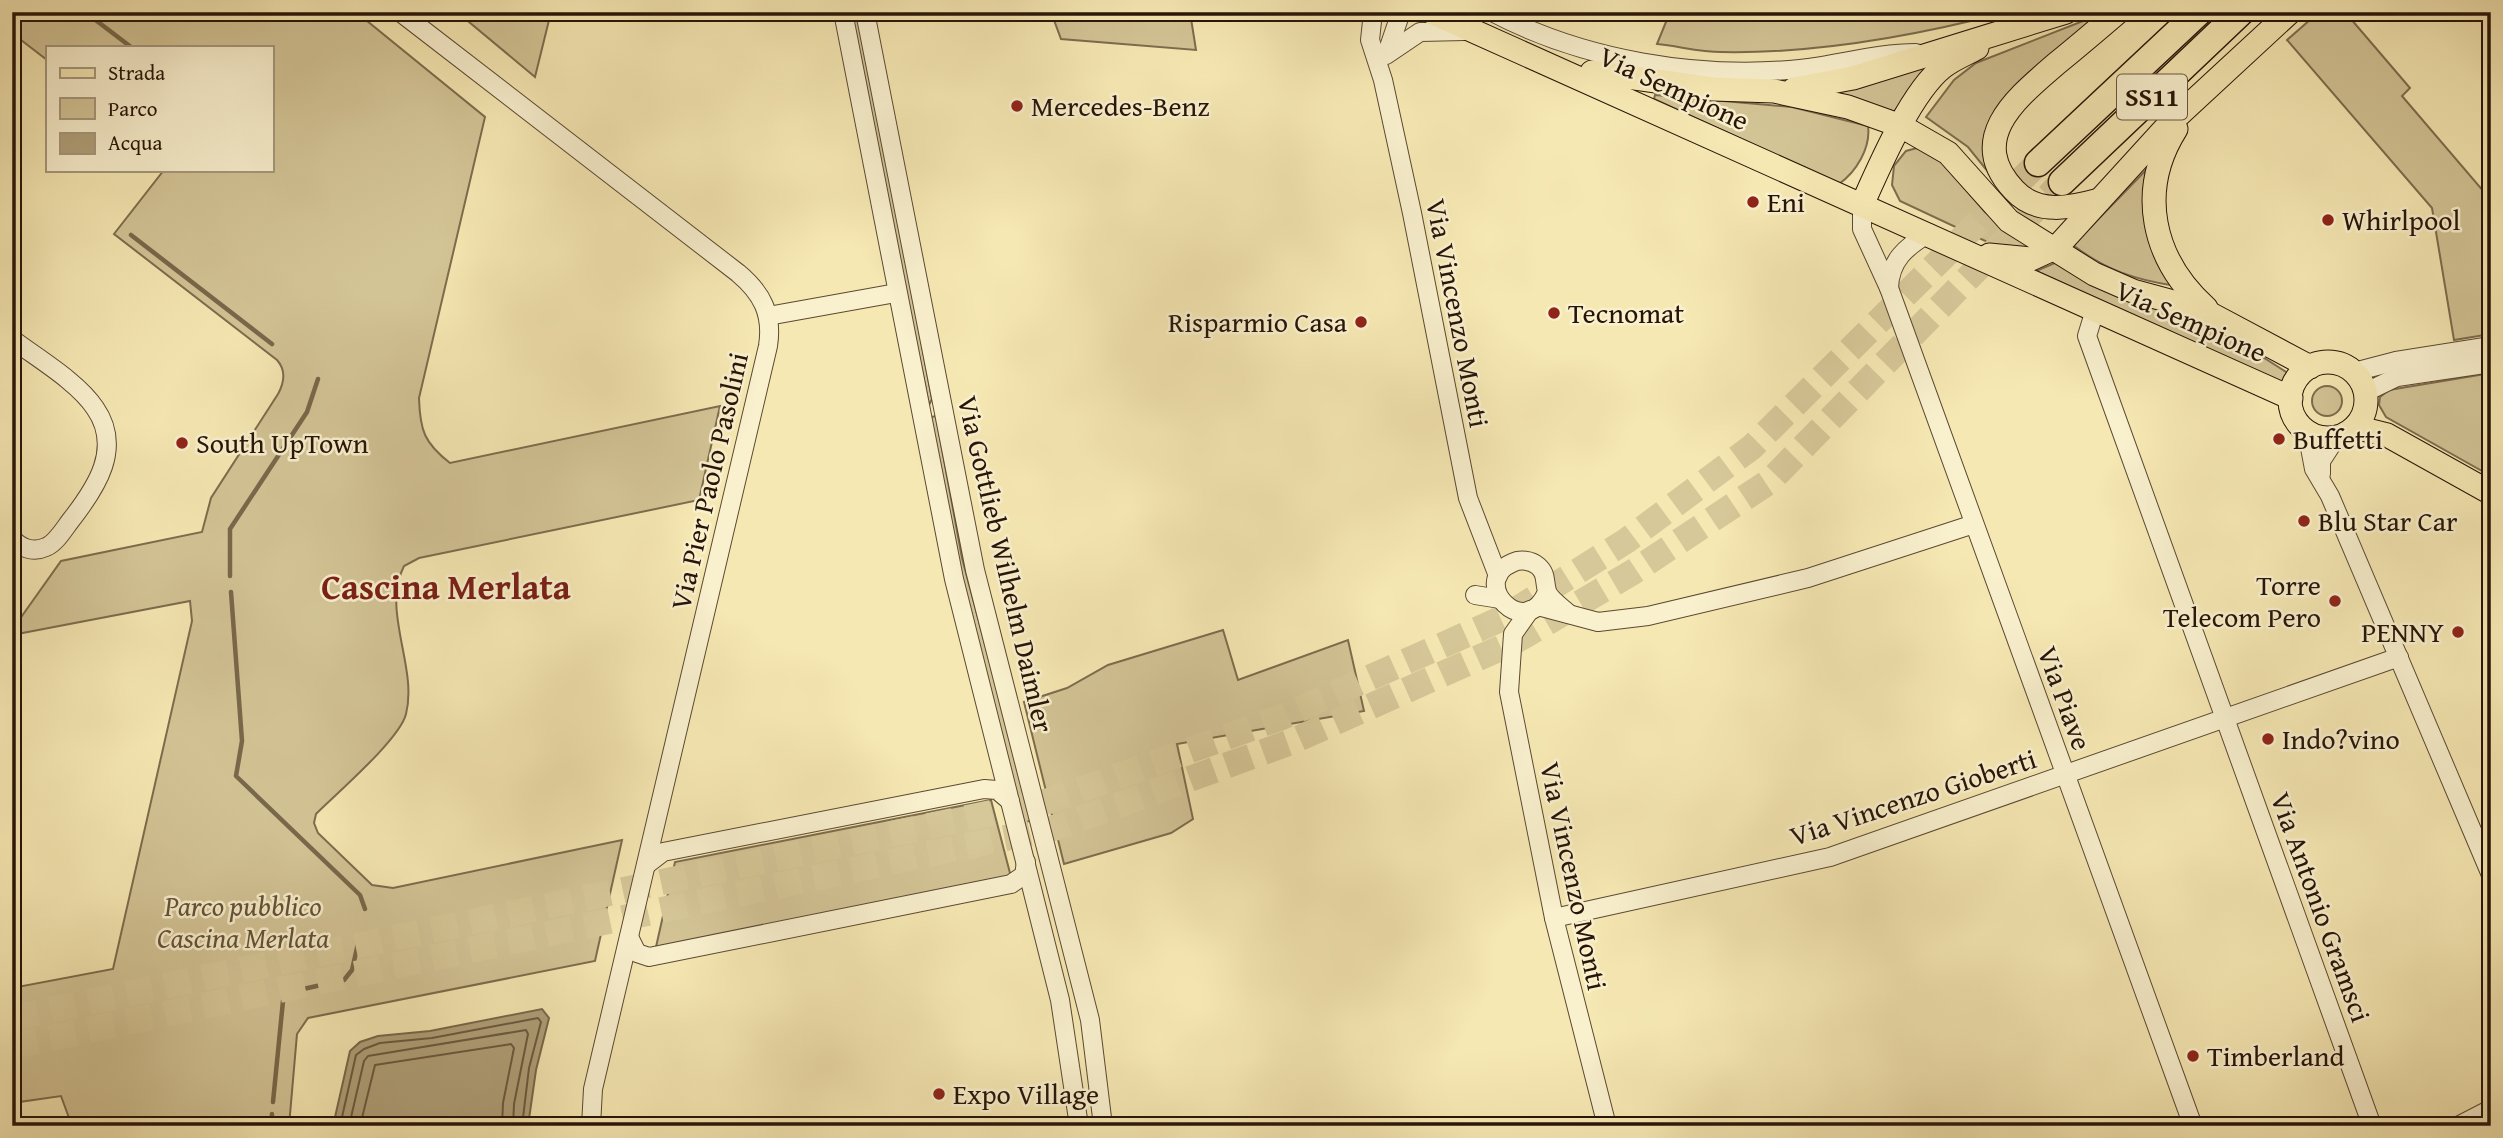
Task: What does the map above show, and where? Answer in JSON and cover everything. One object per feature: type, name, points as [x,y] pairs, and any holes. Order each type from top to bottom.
[{"type":"highway","name":"SS11","points":[[2038,163],[2199,12]]},
{"type":"highway","name":"SS11","points":[[2062,182],[2241,12]]},
{"type":"main road","points":[[1432,12],[1541,60]]},
{"type":"main road","points":[[1774,91],[1833,84],[2066,12]]},
{"type":"main road","points":[[2099,200],[2057,208],[2024,199],[2000,171],[1995,144],[2001,119],[2018,97],[2118,12]]},
{"type":"main road","points":[[1938,237],[1981,253],[2016,260],[2036,258],[2053,250],[2194,98],[2290,12]]},
{"type":"main road","points":[[1862,205],[1901,126],[1922,91],[1944,66],[2014,29]]},
{"type":"main road","name":"Via Sempione","points":[[1541,60],[1650,83],[1774,91],[1848,107],[1901,126],[1948,153],[2006,218],[2053,250],[2115,284],[2185,304],[2216,317],[2309,367]]},
{"type":"main road","name":"Via Sempione","points":[[1541,60],[2291,398],[2296,380],[2309,367],[2333,363],[2362,390]]},
{"type":"main road","points":[[2194,98],[2160,159],[2153,195],[2153,216],[2168,263],[2188,291],[2216,317]]},
{"type":"main road","points":[[2345,432],[2362,390]]},
{"type":"main road","points":[[2362,390],[2387,435]]},
{"type":"main road","points":[[2291,398],[2293,414],[2307,432],[2318,437],[2345,432],[2387,435],[2491,493]]},
{"type":"street","points":[[400,12],[738,272],[756,290],[768,316],[896,293]]},
{"type":"street","name":"Via Gottlieb Wilhelm Daimler","points":[[843,12],[954,579],[1060,1000],[1079,1126]]},
{"type":"street","name":"Via Gottlieb Wilhelm Daimler","points":[[865,12],[975,570],[1090,1020],[1103,1126]]},
{"type":"street","name":"Via Vincenzo Monti","points":[[1356,12],[1370,40],[1383,80],[1468,498],[1491,553],[1513,634],[1508,692],[1554,918],[1606,1126]]},
{"type":"street","name":"Via Vincenzo Monti","points":[[1370,40],[1373,12]]},
{"type":"street","name":"Via Vincenzo Monti","points":[[1383,80],[1386,55],[1401,12]]},
{"type":"street","points":[[1456,12],[1478,33]]},
{"type":"street","points":[[1492,12],[1586,49],[1644,62],[1703,68],[1784,70],[1875,55],[1927,53]]},
{"type":"street","points":[[1386,55],[1420,32],[1450,29],[1478,33]]},
{"type":"street","name":"Via Piave","points":[[1862,205],[1862,229],[1889,288],[2193,1126]]},
{"type":"street","points":[[1889,288],[1890,274],[1905,248],[1938,237]]},
{"type":"street","name":"Via Antonio Gramsci","points":[[2095,310],[2087,336],[2372,1126]]},
{"type":"street","name":"Via Pier Paolo Pasolini","points":[[591,1126],[593,1088],[768,346],[768,316]]},
{"type":"street","points":[[12,339],[79,391],[96,408],[102,421],[106,450],[100,478],[93,492],[52,543],[39,550],[30,549],[22,548],[12,538]]},
{"type":"street","points":[[2362,390],[2396,361],[2491,346]]},
{"type":"street","points":[[2362,390],[2397,377],[2491,363]]},
{"type":"street","points":[[2307,432],[2314,469],[2399,657],[2491,876]]},
{"type":"street","points":[[2320,478],[2321,461],[2345,432]]},
{"type":"street","points":[[1516,561],[1509,564],[1500,591],[1513,610],[1538,603],[1571,615],[1608,623],[1808,578],[1974,524]]},
{"type":"street","points":[[1491,553],[1516,561],[1532,562],[1539,567],[1547,583],[1538,603],[1513,634]]},
{"type":"street","name":"Via Vincenzo Gioberti","points":[[1554,918],[1829,857],[2399,657]]},
{"type":"street","points":[[646,864],[663,852],[984,789],[997,790],[1010,801]]},
{"type":"street","points":[[629,937],[637,953],[649,957],[1011,884],[1024,875],[1026,862]]},
{"type":"street","points":[[2458,1126],[2491,1109]]},
{"type":"green space","name":"Parco pubblico Cascina Merlata","points":[[12,12],[356,12],[485,117],[419,398],[422,427],[434,449],[450,463],[720,406],[699,500],[419,558],[404,566],[398,583],[396,602],[408,677],[406,714],[401,725],[380,751],[316,814],[314,823],[318,833],[372,885],[393,888],[622,840],[595,961],[308,1018],[297,1034],[289,1126],[72,1126],[61,1096],[12,1103],[12,988],[113,969],[192,621],[190,601],[12,635],[12,630],[61,561],[202,532],[211,498],[278,394],[283,377],[277,360],[114,234],[162,172],[273,172],[273,46],[46,46],[46,59],[12,33]]},
{"type":"green space","points":[[457,12],[551,12],[535,77]]},
{"type":"green space","points":[[849,12],[859,12],[932,399],[929,405]]},
{"type":"green space","points":[[1051,12],[1190,12],[1196,50],[1061,39]]},
{"type":"green space","points":[[1670,12],[2007,12],[1937,29],[1865,42],[1793,50],[1721,52],[1657,44]]},
{"type":"green space","points":[[2106,12],[2015,89],[1997,183],[1968,147],[1926,117],[1954,80],[1976,63]]},
{"type":"green space","points":[[2319,12],[2345,12],[2410,88],[2402,96],[2491,200],[2491,334],[2454,340],[2432,208],[2287,40]]},
{"type":"green space","points":[[1931,62],[1894,112],[1836,92]]},
{"type":"green space","points":[[1655,95],[1792,107],[1868,126],[1867,143],[1856,166],[1839,184],[1654,99]]},
{"type":"green space","points":[[1917,148],[1935,154],[1985,212],[2033,249],[1996,246],[1900,201],[1892,185],[1894,166],[1906,151]]},
{"type":"green space","points":[[2151,165],[2176,286],[2122,273],[2073,245]]},
{"type":"green space","points":[[2057,262],[2187,314],[2228,335],[2291,375],[2285,384],[2036,271]]},
{"type":"green space","points":[[2491,373],[2491,468],[2482,471],[2386,417],[2379,405],[2380,397],[2389,390]]},
{"type":"green space","points":[[2327,386],[2338,390],[2342,401],[2338,412],[2327,416],[2316,412],[2312,401],[2316,390]]},
{"type":"green space","points":[[936,416],[962,558],[1032,820],[1024,823],[960,577],[927,418]]},
{"type":"green space","points":[[1223,630],[1238,680],[1348,640],[1364,711],[1177,744],[1193,819],[1171,833],[1064,864],[1024,702],[1067,688],[1108,665]]},
{"type":"green space","points":[[991,800],[1011,877],[656,947],[675,862]]},
{"type":"water","points":[[542,1009],[549,1018],[536,1070],[528,1126],[333,1126],[350,1051],[360,1042],[378,1036],[430,1031]]},
{"type":"waterway","points":[[85,12],[130,46]]},
{"type":"waterway","points":[[131,235],[272,344]]},
{"type":"waterway","points":[[230,576],[230,529],[307,412],[318,379]]},
{"type":"waterway","points":[[231,592],[242,741],[236,776],[360,895],[365,909]]},
{"type":"waterway","points":[[273,1102],[283,1001],[294,991],[344,980],[352,970],[359,939]]},
{"type":"waterway","points":[[271,1126],[272,1114]]},
{"type":"tunnel","points":[[12,1018],[1049,801],[1282,717],[1503,618],[1626,541],[1752,447],[2038,163]]},
{"type":"tunnel","points":[[12,1046],[1058,827],[1291,742],[1512,643],[1633,572],[1770,481],[2062,182]]},
{"type":"place","name":"Mercedes-Benz","points":[[1017,106]]},
{"type":"place","name":"Eni","points":[[1753,202]]},
{"type":"place","name":"Whirlpool","points":[[2328,220]]},
{"type":"place","name":"Tecnomat","points":[[1554,313]]},
{"type":"place","name":"Risparmio Casa","points":[[1361,322]]},
{"type":"place","name":"Buffetti","points":[[2279,439]]},
{"type":"place","name":"South UpTown","points":[[182,443]]},
{"type":"place","name":"Blu Star Car","points":[[2304,521]]},
{"type":"place","name":"Torre Telecom Pero","points":[[2335,601]]},
{"type":"place","name":"PENNY","points":[[2458,632]]},
{"type":"place","name":"Indo?vino","points":[[2268,739]]},
{"type":"place","name":"Timberland","points":[[2193,1056]]},
{"type":"place","name":"Expo Village","points":[[939,1094]]},
{"type":"district","name":"Cascina Merlata","points":[[446,587]]}]
